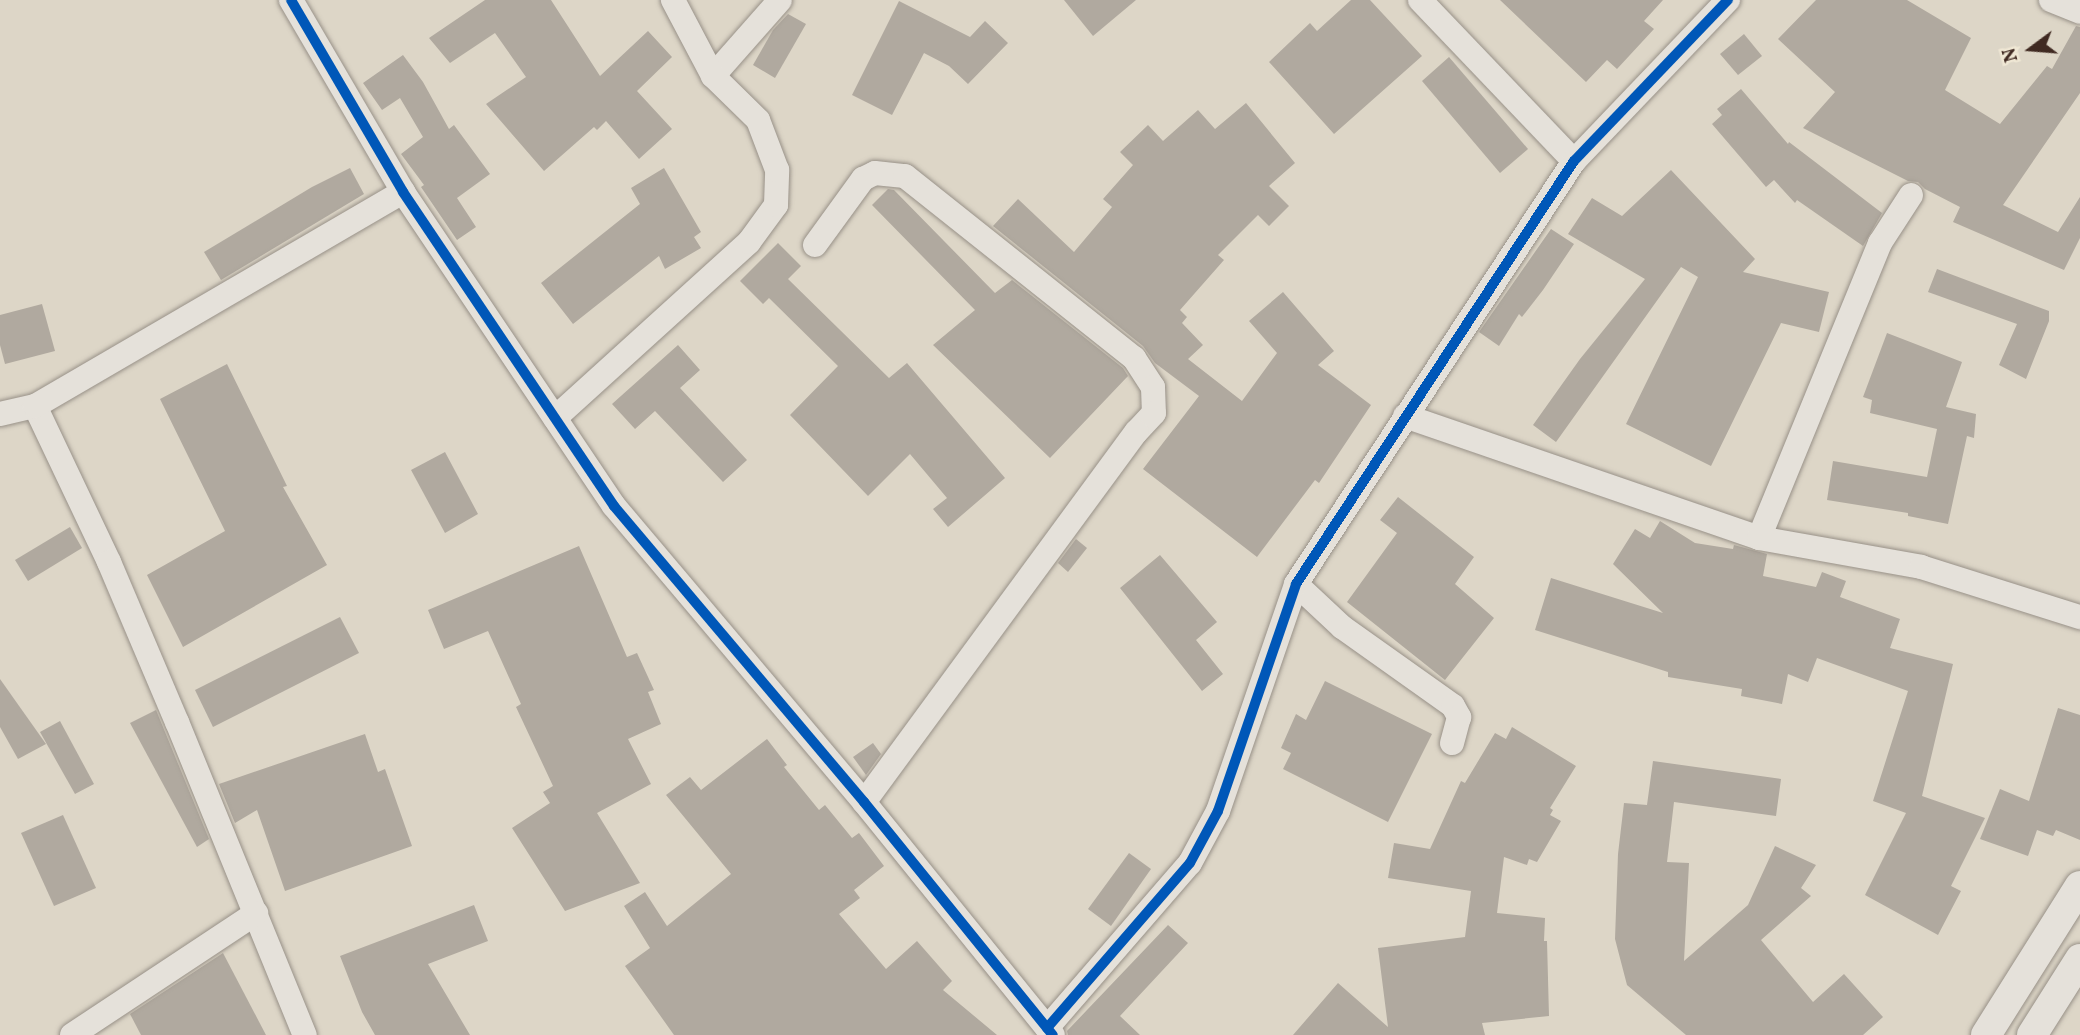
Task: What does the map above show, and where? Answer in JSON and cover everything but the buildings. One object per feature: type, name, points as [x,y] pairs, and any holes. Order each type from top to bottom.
[{"type":"street","points":[[291,0],[403,192],[614,506],[864,802],[1050,1031],[1190,863],[1218,811],[1296,584],[1405,416],[1574,161],[1728,0]]},
{"type":"street","points":[[555,418],[749,242],[776,205],[776,170],[758,120],[713,76],[673,0]]},
{"type":"street","points":[[713,76],[780,0]]},
{"type":"street","points":[[1420,0],[1574,161]]},
{"type":"street","points":[[2051,0],[2080,12]]},
{"type":"street","points":[[816,245],[863,179],[875,173],[905,176],[1134,358],[1153,387],[1154,413],[1136,432],[864,802]]},
{"type":"street","points":[[0,414],[35,406],[403,192]]},
{"type":"street","points":[[1759,538],[1880,243],[1911,195]]},
{"type":"street","points":[[35,406],[108,562],[305,1035]]},
{"type":"street","points":[[1405,416],[1759,538],[1921,567],[2080,617]]},
{"type":"street","points":[[1296,584],[1342,627],[1453,706],[1459,717],[1452,743]]},
{"type":"street","points":[[1986,1035],[2080,886]]},
{"type":"street","points":[[72,1035],[256,914]]},
{"type":"street","points":[[2032,1035],[2080,959]]},
{"type":"cycle path","points":[[291,0],[403,192],[614,506],[864,802],[1053,1035]]},
{"type":"cycle path","points":[[1047,1028],[1190,863],[1218,811],[1296,584],[1574,161],[1728,0]]}]
